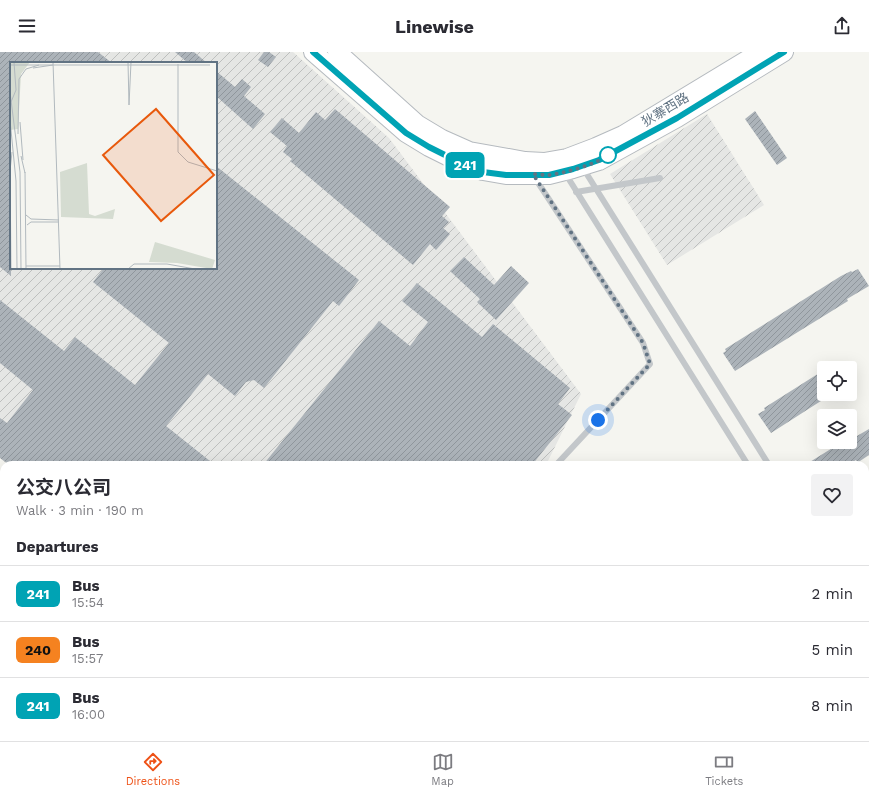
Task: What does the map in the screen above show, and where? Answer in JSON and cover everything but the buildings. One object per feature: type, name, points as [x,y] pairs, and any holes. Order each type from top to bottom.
[{"type":"main road","name":"狄寨西路","points":[[313,52],[406,133],[429,147],[483,172],[506,175],[529,168]]},
{"type":"main road","name":"狄寨西路","points":[[337,52],[417,124],[442,139],[469,151],[549,175],[560,166],[579,160],[623,135],[760,52]]},
{"type":"main road","name":"狄寨西路","points":[[579,160],[599,160],[677,118],[784,52]]},
{"type":"lane","points":[[579,160],[767,461]]},
{"type":"lane","points":[[560,166],[745,461]]},
{"type":"lane","points":[[529,168],[643,343],[650,364],[560,461]]},
{"type":"lane","points":[[576,192],[660,178]]},
{"type":"shaded area","points":[[0,52],[293,52],[389,138],[581,394],[548,461],[12,461],[0,451]]},
{"type":"shaded area","points":[[707,114],[764,205],[667,265],[610,174]]},
{"type":"bus line","name":"241","points":[[313,52],[377,110],[406,133],[429,147],[463,164],[483,172],[506,175],[549,175],[599,160],[677,118],[784,52]]},
{"type":"route","points":[[598,420],[650,364],[643,343],[533,174],[549,175],[573,169],[599,160],[608,155]]}]
